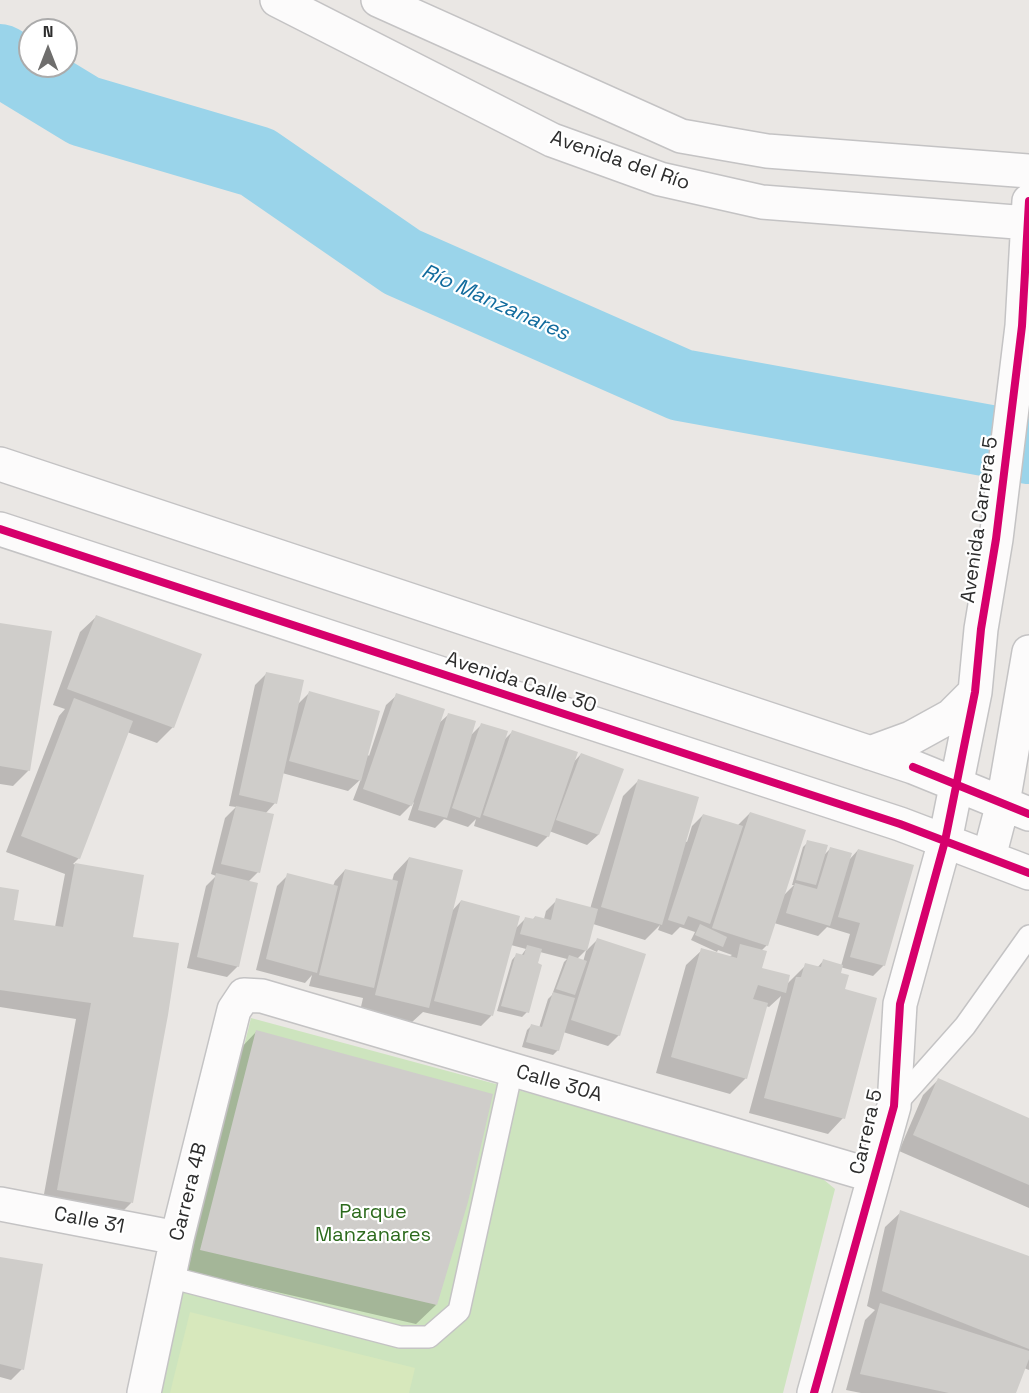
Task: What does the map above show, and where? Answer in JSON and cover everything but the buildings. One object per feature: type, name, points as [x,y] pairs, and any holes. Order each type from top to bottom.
[{"type":"main road","name":"Avenida del Río","points":[[277,0],[552,140],[660,179],[762,202],[1028,215]]},
{"type":"main road","points":[[378,0],[681,136],[767,151],[1029,171]]},
{"type":"main road","name":"Avenida Carrera 5","points":[[945,841],[975,692],[981,629],[996,539],[1022,326],[1028,215]]},
{"type":"main road","points":[[0,464],[913,766],[1016,809]]},
{"type":"main road","name":"Avenida Calle 30","points":[[0,529],[945,841],[1029,873]]},
{"type":"main road","points":[[989,857],[1016,809],[1029,652]]},
{"type":"main road","points":[[870,753],[911,738],[951,716],[975,692]]},
{"type":"main road","name":"Carrera 5","points":[[814,1393],[894,1107],[900,1004],[945,841]]},
{"type":"main road","name":"Calle 30A","points":[[244,995],[262,996],[874,1176]]},
{"type":"main road","name":"Carrera 4B","points":[[144,1393],[177,1238],[234,1010],[244,995]]},
{"type":"main road","name":"Calle 31","points":[[0,1204],[177,1238]]},
{"type":"lane","points":[[894,1107],[965,1026],[1025,949]]},
{"type":"lane","points":[[169,1277],[400,1337],[429,1337],[459,1311],[512,1070]]},
{"type":"green space","name":"Parque Manzanares","points":[[251,1018],[811,1169],[835,1189],[783,1393],[157,1393]]},
{"type":"green space","points":[[190,1312],[415,1368],[409,1393],[170,1393]]},
{"type":"waterway","name":"Río Manzanares","points":[[0,60],[84,111],[257,162],[402,262],[681,385],[1029,448]]},
{"type":"cycle path","points":[[814,1393],[894,1106],[900,1004],[945,841],[975,692],[981,629],[996,539],[1022,326],[1029,201]]},
{"type":"cycle path","points":[[0,529],[900,824],[1029,873]]},
{"type":"cycle path","points":[[913,767],[1029,814]]}]
